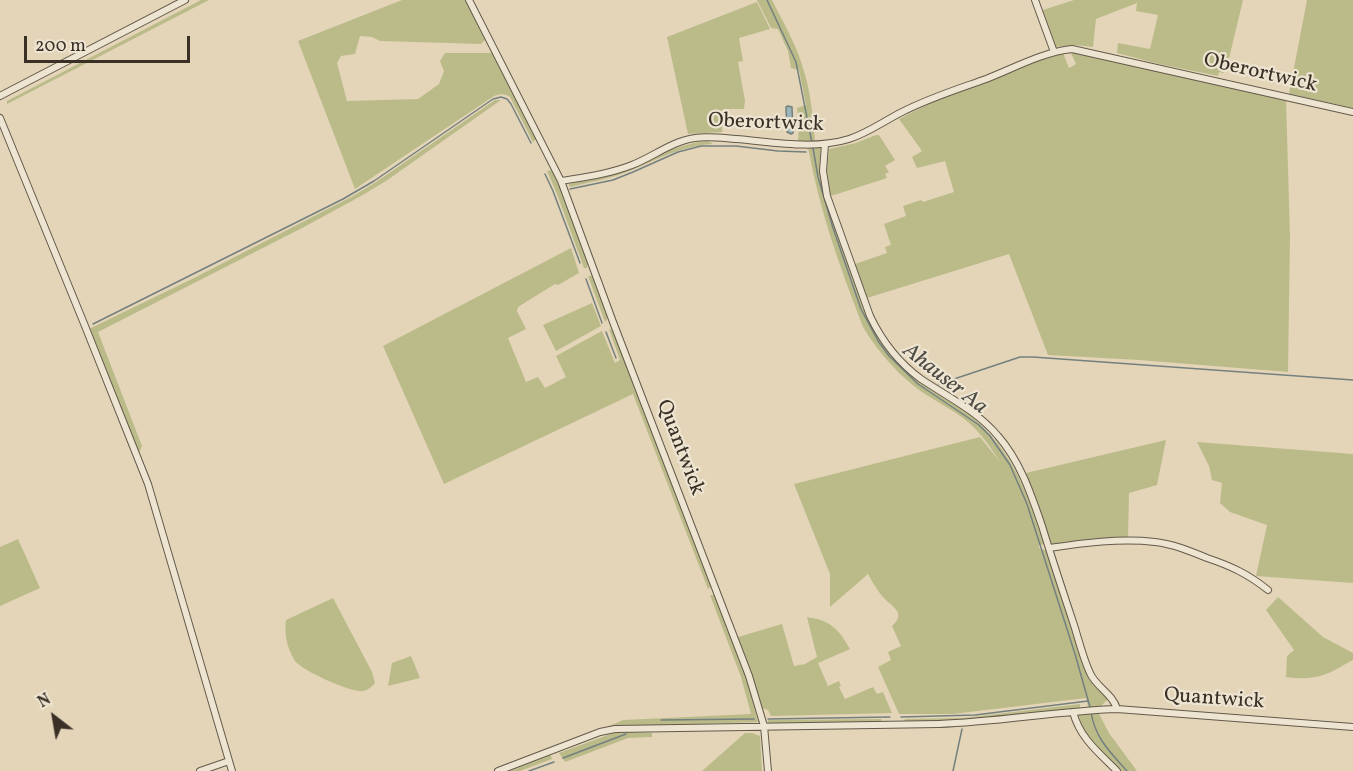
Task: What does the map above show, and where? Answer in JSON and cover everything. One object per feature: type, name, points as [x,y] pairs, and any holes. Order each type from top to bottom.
[{"type":"street","points":[[0,96],[185,0]]},
{"type":"street","points":[[469,0],[561,182]]},
{"type":"street","points":[[1035,0],[1054,52]]},
{"type":"street","name":"Oberortwick","points":[[561,182],[611,172],[692,138],[807,145],[852,138],[901,112],[940,95],[1054,52],[1072,49],[1353,112]]},
{"type":"street","points":[[0,118],[148,484],[232,771]]},
{"type":"street","points":[[825,144],[824,171],[827,196],[876,328],[907,368],[970,411],[992,429],[1010,452],[1026,482],[1090,675],[1115,702],[1117,709]]},
{"type":"street","name":"Quantwick","points":[[561,182],[749,676],[764,726],[768,771]]},
{"type":"street","points":[[1049,548],[1129,540],[1155,542],[1180,548],[1241,571],[1268,590]]},
{"type":"street","name":"Quantwick","points":[[498,771],[600,732],[615,729],[939,724],[1117,709],[1353,727]]},
{"type":"street","points":[[1073,712],[1082,735],[1117,771]]},
{"type":"street","points":[[200,771],[229,761]]},
{"type":"green space","points":[[201,0],[209,0],[7,104],[7,101]]},
{"type":"green space","points":[[402,0],[465,0],[485,40],[481,44],[380,41],[372,37],[360,36],[355,54],[341,56],[337,63],[347,101],[418,99],[439,84],[444,71],[440,61],[445,53],[493,53],[536,139],[533,142],[510,97],[504,94],[496,95],[355,189],[298,41]]},
{"type":"green space","points":[[757,0],[772,0],[797,50],[808,86],[815,142],[798,141],[797,108],[806,105],[799,70],[791,68],[788,51],[778,29],[771,28]]},
{"type":"green space","points":[[1074,0],[1243,0],[1226,71],[1219,72],[1218,76],[1117,53],[1118,43],[1150,49],[1158,15],[1136,11],[1137,3],[1096,19],[1093,47],[1075,45],[1056,47],[1043,10]]},
{"type":"green space","points":[[1307,0],[1353,0],[1353,108],[1289,94]]},
{"type":"green space","points":[[757,2],[770,29],[739,38],[743,61],[738,62],[745,101],[744,109],[723,109],[722,132],[688,134],[667,37]]},
{"type":"green space","points":[[1070,51],[1286,100],[1290,236],[1288,372],[1048,355],[1009,254],[867,298],[855,264],[887,253],[885,247],[891,245],[884,224],[906,216],[903,206],[954,192],[945,161],[917,168],[912,157],[922,151],[899,119],[943,97],[1047,56],[1063,53],[1069,68],[1076,64]]},
{"type":"green space","points":[[495,100],[501,100],[361,196],[98,332],[142,446],[139,453],[89,329],[353,196]]},
{"type":"green space","points":[[879,135],[895,160],[885,166],[889,172],[885,174],[887,178],[831,196],[827,170],[829,149],[856,143]]},
{"type":"green space","points":[[708,141],[713,144],[680,150],[622,174],[570,187],[569,185],[614,174],[676,148]]},
{"type":"green space","points":[[821,146],[819,169],[822,186],[869,321],[883,344],[900,365],[920,383],[975,419],[998,444],[1015,470],[1034,513],[1044,544],[1038,546],[1041,550],[1048,549],[1093,683],[1108,699],[1100,707],[1088,707],[1086,698],[953,714],[899,714],[878,667],[891,660],[888,652],[901,646],[892,626],[898,613],[885,600],[868,574],[830,607],[830,574],[794,484],[980,437],[1000,462],[981,436],[968,422],[921,391],[899,373],[863,327],[846,283],[818,193],[808,147]]},
{"type":"green space","points":[[552,170],[588,264],[587,268],[584,268],[547,171]]},
{"type":"green space","points":[[571,248],[579,273],[558,285],[555,284],[518,307],[517,311],[526,329],[508,338],[526,382],[538,377],[545,388],[566,377],[556,356],[602,331],[615,363],[620,360],[609,329],[613,331],[711,587],[708,589],[633,394],[444,484],[383,346]]},
{"type":"green space","points":[[588,276],[592,276],[608,318],[605,322]]},
{"type":"green space","points":[[592,303],[601,326],[556,351],[543,325]]},
{"type":"green space","points":[[1166,440],[1157,485],[1129,493],[1128,538],[1099,538],[1052,545],[1026,473]]},
{"type":"green space","points":[[1197,442],[1353,454],[1353,583],[1256,576],[1267,525],[1230,512],[1220,503],[1222,483],[1212,480],[1209,466]]},
{"type":"green space","points":[[18,539],[40,588],[0,606],[0,547]]},
{"type":"green space","points":[[710,595],[714,595],[747,681],[758,722],[607,727],[623,720],[751,714],[741,677]]},
{"type":"green space","points":[[1278,597],[1323,637],[1353,653],[1353,660],[1321,676],[1286,677],[1287,656],[1294,650],[1266,610]]},
{"type":"green space","points":[[333,598],[372,672],[375,683],[366,690],[359,691],[345,687],[315,675],[295,661],[288,646],[286,620]]},
{"type":"green space","points":[[807,617],[828,623],[842,636],[850,649],[818,663],[828,686],[839,681],[841,686],[839,687],[845,699],[873,687],[877,694],[883,692],[892,713],[771,716],[768,710],[762,708],[738,637],[782,624],[794,666],[805,664],[817,657]]},
{"type":"green space","points":[[411,656],[420,678],[388,686],[392,663]]},
{"type":"green space","points":[[1080,704],[1080,708],[979,719],[904,723],[905,719],[963,718]]},
{"type":"green space","points":[[1098,712],[1109,733],[1137,771],[1122,771],[1102,752],[1085,730],[1078,713]]},
{"type":"green space","points":[[881,719],[882,722],[768,724],[768,720]]},
{"type":"green space","points":[[616,732],[652,733],[652,737],[628,738],[565,762],[559,753]]},
{"type":"green space","points":[[745,733],[760,736],[762,771],[702,771]]},
{"type":"green space","points":[[550,754],[552,759],[520,771],[505,771]]},
{"type":"water","points":[[786,107],[792,107],[793,133],[791,134],[787,132]]},
{"type":"waterway","name":"Ahauser Aa","points":[[767,0],[796,62],[812,143]]},
{"type":"waterway","points":[[93,324],[343,199],[374,181],[493,99],[501,97],[507,99],[531,143]]},
{"type":"waterway","points":[[570,189],[613,180],[678,152],[701,146],[736,146],[806,152]]},
{"type":"waterway","name":"Ahauser Aa","points":[[813,148],[818,177],[833,228],[861,309],[878,341],[889,356],[918,384],[979,425],[990,436],[1010,465],[1027,504],[1090,707]]},
{"type":"waterway","points":[[545,174],[580,263]]},
{"type":"waterway","points":[[586,279],[602,323]]},
{"type":"waterway","points":[[606,332],[616,358]]},
{"type":"waterway","points":[[939,384],[1020,357],[1353,380]]},
{"type":"waterway","points":[[901,717],[975,715],[1088,701]]},
{"type":"waterway","name":"Ahauser Aa","points":[[1091,712],[1100,737],[1127,771]]},
{"type":"waterway","points":[[768,719],[890,717]]},
{"type":"waterway","points":[[661,720],[754,719]]},
{"type":"waterway","points":[[953,771],[962,729]]},
{"type":"waterway","points":[[563,758],[626,734]]},
{"type":"waterway","points":[[529,771],[554,762]]}]
